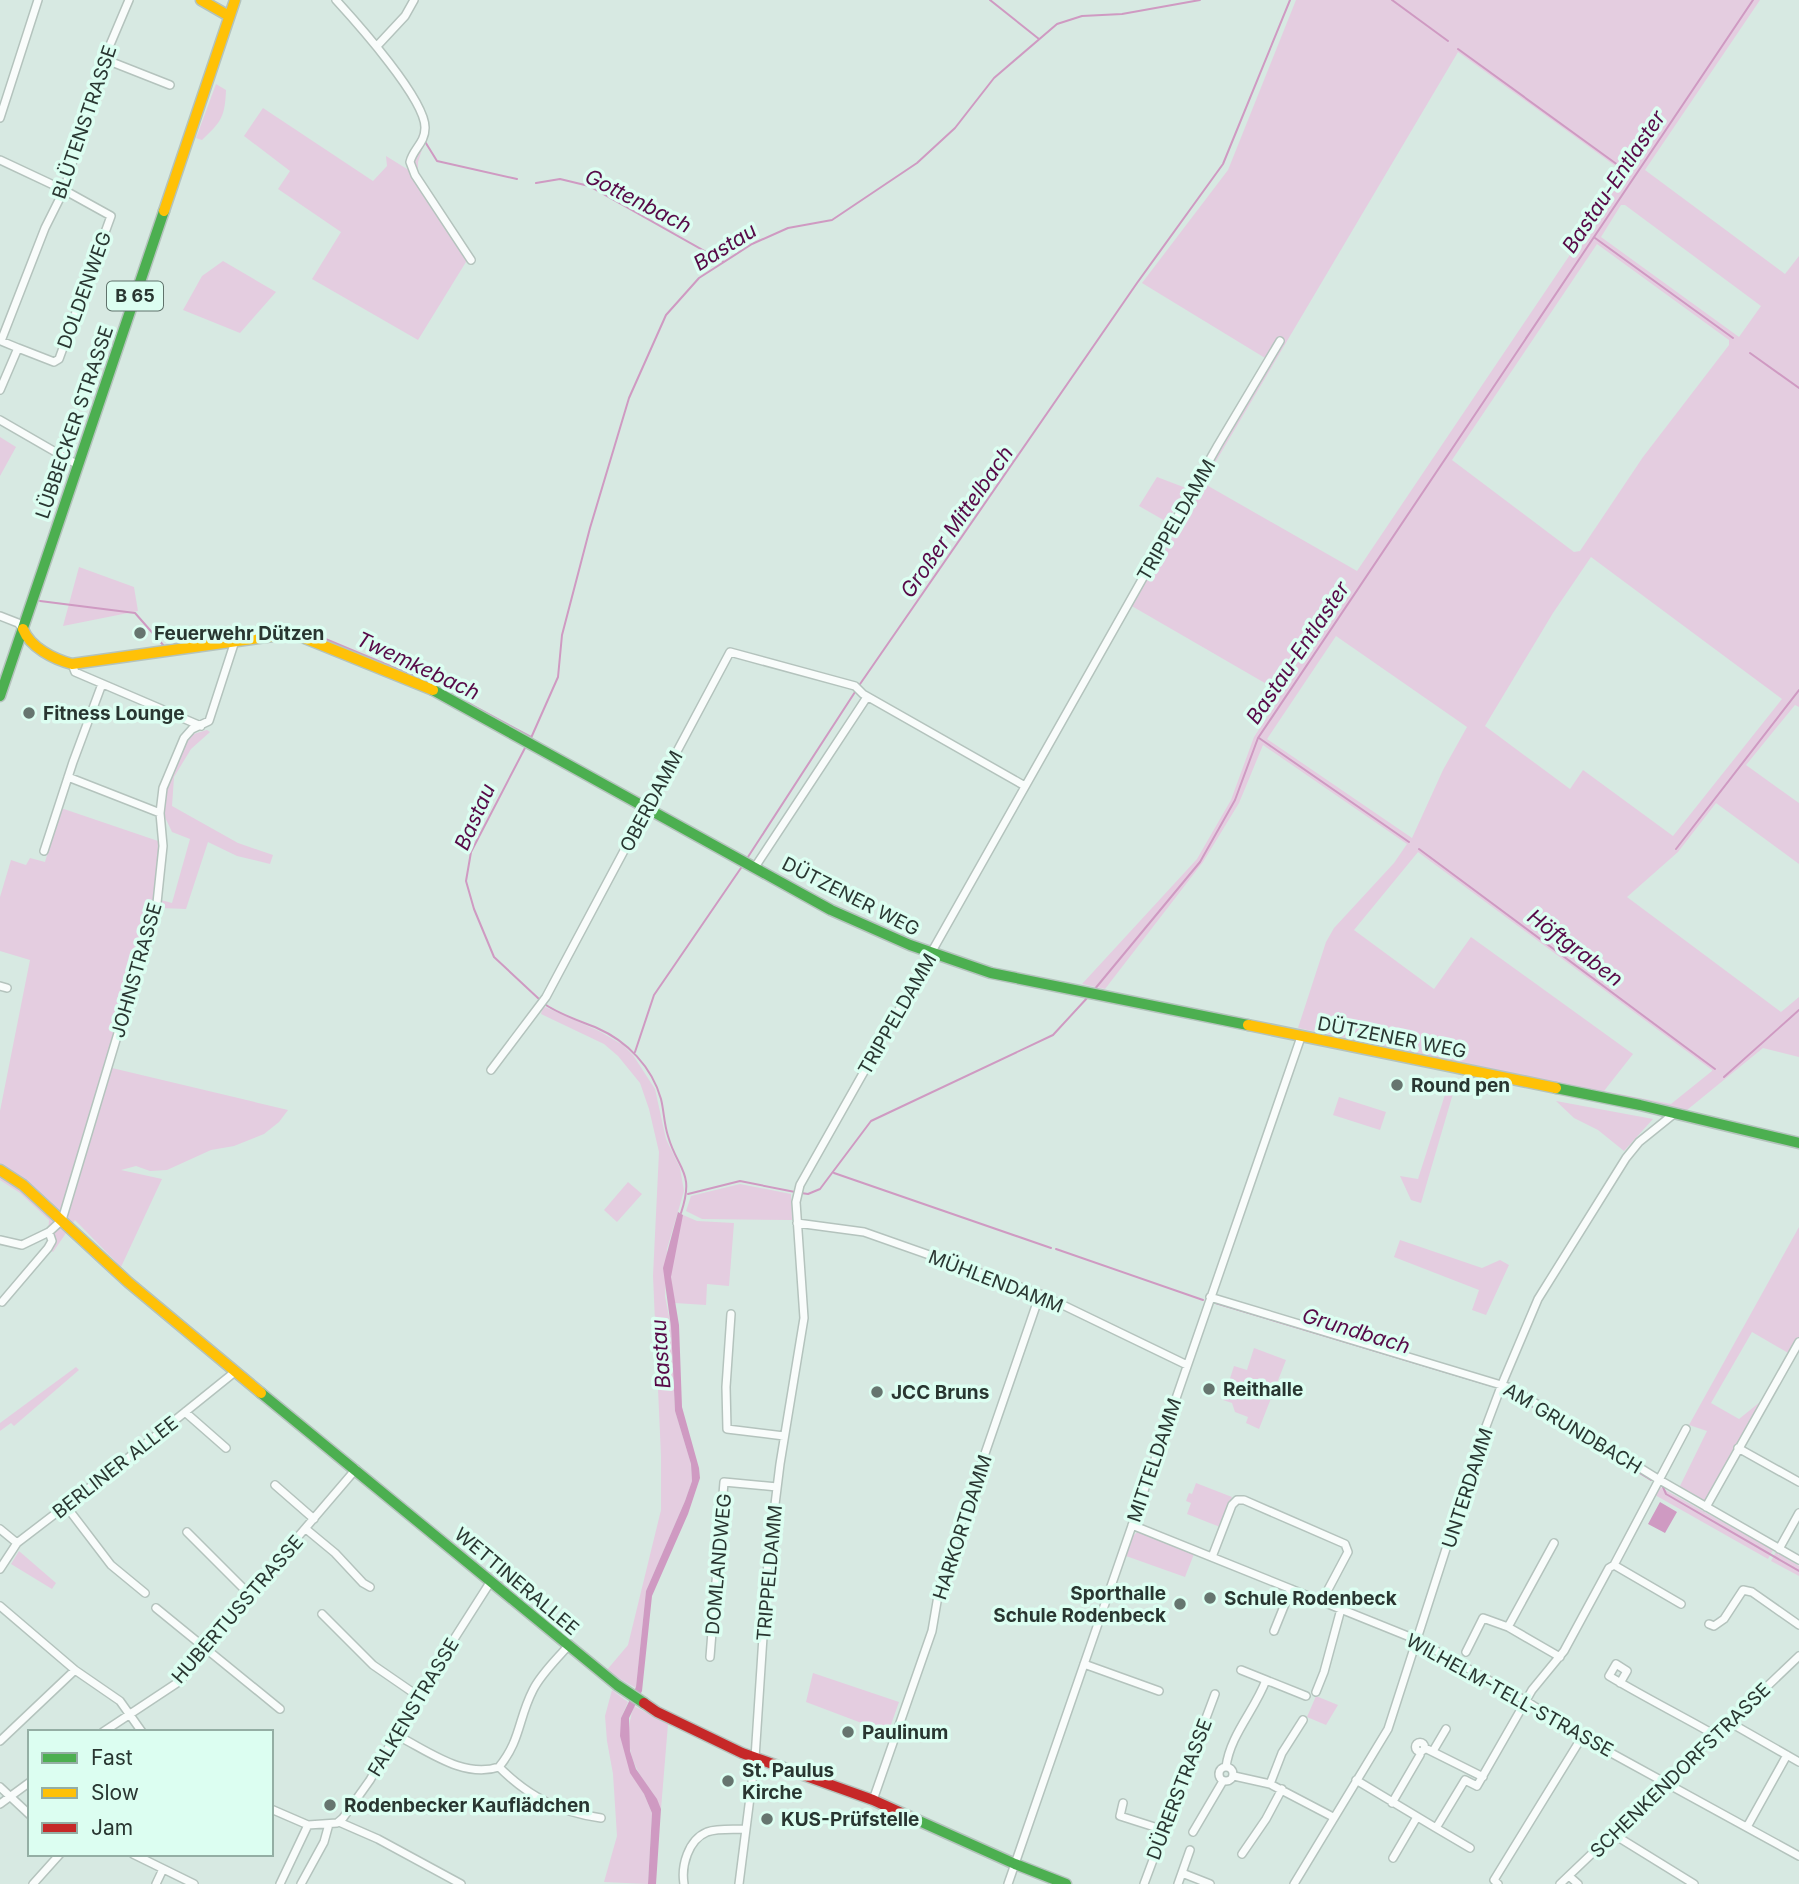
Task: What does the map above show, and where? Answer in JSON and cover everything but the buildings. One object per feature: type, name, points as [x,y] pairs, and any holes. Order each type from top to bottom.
[{"type":"street","points":[[0,118],[38,0]]},
{"type":"street","name":"BLÜTENSTRASSE","points":[[18,348],[1,341],[45,228],[64,190],[104,59],[129,0]]},
{"type":"street","points":[[201,0],[229,16]]},
{"type":"street","name":"LÜBBECKER STRASSE","points":[[0,696],[234,0]]},
{"type":"street","points":[[336,0],[396,71],[424,118],[424,137],[410,158],[412,169],[471,260]]},
{"type":"street","points":[[377,46],[405,16],[414,0]]},
{"type":"street","points":[[104,59],[170,85]]},
{"type":"street","name":"DOLDENWEG","points":[[0,160],[111,216],[59,359],[54,362],[18,348]]},
{"type":"street","name":"TRIPPELDAMM","points":[[739,1884],[755,1758],[764,1606],[777,1487],[804,1318],[796,1198],[800,1185],[1218,445],[1280,341]]},
{"type":"street","points":[[0,390],[18,348]]},
{"type":"street","points":[[0,421],[78,465]]},
{"type":"street","points":[[0,616],[18,623],[27,639],[57,660],[72,663],[75,671],[201,726]]},
{"type":"street","name":"DÜTZENER WEG","points":[[72,663],[280,635],[309,639],[418,682],[865,927],[930,954],[991,973],[1085,994],[1675,1114],[1799,1143]]},
{"type":"street","name":"JOHNSTRASSE","points":[[62,1220],[157,903],[163,846],[160,813],[163,788],[184,738],[192,729],[209,721],[234,641]]},
{"type":"street","name":"OBERDAMM","points":[[491,1070],[546,997],[730,653],[855,686],[865,695],[1025,786]]},
{"type":"street","points":[[44,851],[102,684]]},
{"type":"street","points":[[753,866],[865,695]]},
{"type":"street","points":[[68,777],[160,813]]},
{"type":"street","name":"MITTELDAMM","points":[[1008,1884],[1301,1037]]},
{"type":"street","name":"UNTERDAMM","points":[[1294,1884],[1388,1729],[1415,1639],[1502,1384],[1538,1299],[1626,1158],[1639,1142],[1675,1114]]},
{"type":"street","name":"WETTINERALLEE","points":[[0,1170],[23,1185],[128,1282],[299,1425],[628,1693],[657,1712],[755,1758],[873,1800],[1066,1884]]},
{"type":"street","points":[[0,1240],[22,1245],[49,1232],[62,1220]]},
{"type":"street","name":"MÜHLENDAMM","points":[[797,1223],[864,1232],[1040,1294],[1187,1365]]},
{"type":"street","points":[[2,1302],[48,1248],[52,1241],[49,1232]]},
{"type":"street","name":"HARKORTDAMM","points":[[873,1800],[932,1630],[940,1584],[1040,1294]]},
{"type":"street","name":"AM GRUNDBACH","points":[[1210,1297],[1502,1384],[1658,1479],[1799,1560]]},
{"type":"street","points":[[731,1314],[726,1387],[727,1429],[784,1436]]},
{"type":"street","points":[[1706,1507],[1799,1342]]},
{"type":"street","name":"BERLINER ALLEE","points":[[0,1569],[17,1543],[236,1371]]},
{"type":"street","points":[[185,1412],[226,1448]]},
{"type":"street","points":[[1465,1780],[1477,1786],[1532,1690],[1560,1657],[1609,1568],[1614,1565],[1686,1429]]},
{"type":"street","points":[[1738,1448],[1799,1482]]},
{"type":"street","name":"HUBERTUSSTRASSE","points":[[106,1730],[180,1681],[249,1594],[356,1469]]},
{"type":"street","name":"DOMLANDWEG","points":[[710,1657],[724,1482],[777,1487]]},
{"type":"street","points":[[275,1485],[314,1519]]},
{"type":"street","points":[[1212,1556],[1232,1505],[1237,1500],[1244,1500],[1345,1544],[1348,1552],[1322,1601]]},
{"type":"street","points":[[66,1506],[111,1565],[145,1593]]},
{"type":"street","points":[[1779,1549],[1799,1513]]},
{"type":"street","name":"WILHELM-TELL-STRASSE","points":[[1132,1525],[1415,1639],[1526,1701],[1582,1737],[1799,1856]]},
{"type":"street","points":[[0,1529],[17,1543]]},
{"type":"street","points":[[306,1529],[370,1587]]},
{"type":"street","points":[[187,1532],[249,1594]]},
{"type":"street","points":[[1508,1627],[1554,1543]]},
{"type":"street","points":[[1614,1565],[1681,1604]]},
{"type":"street","name":"FALKENSTRASSE","points":[[339,1822],[370,1780],[418,1696],[491,1581]]},
{"type":"street","points":[[1275,1631],[1291,1589]]},
{"type":"street","points":[[1709,1624],[1714,1626],[1724,1619],[1743,1590],[1752,1592],[1799,1625]]},
{"type":"street","points":[[0,1606],[75,1670],[120,1702],[141,1730]]},
{"type":"street","points":[[156,1608],[280,1709]]},
{"type":"street","points":[[1316,1692],[1341,1609]]},
{"type":"street","points":[[322,1614],[373,1665],[418,1696]]},
{"type":"street","points":[[1466,1652],[1483,1618],[1508,1627],[1560,1657]]},
{"type":"street","points":[[396,1735],[464,1769],[483,1771],[499,1767],[516,1740],[534,1687],[568,1646]]},
{"type":"street","name":"SCHENKENDORFSTRASSE","points":[[1560,1884],[1799,1656]]},
{"type":"street","points":[[1084,1664],[1159,1691]]},
{"type":"street","points":[[1620,1683],[1627,1671],[1616,1664],[1609,1676],[1620,1683],[1715,1735]]},
{"type":"street","points":[[0,1741],[75,1670]]},
{"type":"street","points":[[1241,1670],[1306,1696]]},
{"type":"street","points":[[1223,1781],[1219,1773],[1226,1767],[1235,1737],[1253,1709],[1266,1680]]},
{"type":"street","name":"DÜRERSTRASSE","points":[[1144,1884],[1215,1694]]},
{"type":"street","points":[[1270,1784],[1282,1753],[1303,1720]]},
{"type":"street","points":[[1729,1722],[1799,1762]]},
{"type":"street","points":[[1392,1803],[1426,1752],[1446,1729]]},
{"type":"street","points":[[1498,1884],[1494,1880],[1582,1737]]},
{"type":"street","points":[[1426,1752],[1483,1777]]},
{"type":"street","points":[[1747,1827],[1787,1755]]},
{"type":"street","points":[[499,1767],[515,1783],[543,1802],[560,1810],[601,1818]]},
{"type":"street","points":[[1223,1781],[1230,1781],[1234,1776],[1233,1770],[1226,1767]]},
{"type":"street","points":[[1436,1828],[1470,1770]]},
{"type":"street","points":[[1234,1776],[1270,1784],[1333,1817]]},
{"type":"street","points":[[1356,1780],[1470,1848]]},
{"type":"street","points":[[1193,1832],[1223,1781]]},
{"type":"street","points":[[0,1804],[28,1783]]},
{"type":"street","points":[[0,1787],[28,1813]]},
{"type":"street","points":[[1242,1854],[1282,1789]]},
{"type":"street","points":[[1123,1803],[1120,1816],[1164,1830]]},
{"type":"street","points":[[273,1810],[307,1825],[339,1822],[378,1839],[461,1884]]},
{"type":"street","points":[[1393,1858],[1417,1817]]},
{"type":"street","points":[[301,1884],[324,1842],[328,1824]]},
{"type":"street","points":[[280,1884],[307,1825]]},
{"type":"street","points":[[684,1884],[685,1861],[696,1839],[713,1831],[746,1829]]},
{"type":"street","points":[[1614,1835],[1694,1884]]},
{"type":"street","points":[[1178,1884],[1190,1850]]},
{"type":"street","points":[[33,1884],[58,1856]]},
{"type":"street","points":[[137,1856],[194,1884]]},
{"type":"street","points":[[156,1884],[163,1869]]},
{"type":"street","points":[[1182,1873],[1210,1884]]},
{"type":"street","points":[[1569,1875],[1578,1884]]},
{"type":"shaded area","points":[[1296,0],[1760,0],[1645,170],[1785,274],[1799,256],[1799,707],[1795,705],[1746,765],[1799,803],[1799,864],[1716,803],[1678,852],[1627,897],[1781,1012],[1799,997],[1799,1057],[1763,1048],[1687,1110],[1298,1028],[1326,942],[1334,928],[1394,863],[1407,844],[1263,745],[1239,803],[1203,862],[1105,989],[1082,984],[1197,859],[1231,800],[1254,737],[1269,714],[1270,686],[1130,605],[1270,361],[1142,283],[1228,170]],"holes":[[[1458,52],[1625,173],[1357,571],[1203,483]],[[1621,205],[1625,205],[1761,306],[1739,337],[1601,237]],[[1597,244],[1729,340],[1729,345],[1643,457],[1580,551],[1574,552],[1452,460]],[[1591,557],[1782,699],[1673,836],[1583,770],[1570,789],[1485,726],[1553,613]],[[1336,636],[1467,727],[1443,770],[1412,838],[1267,739]],[[1418,852],[1712,1071],[1671,1104],[1604,1091],[1633,1054],[1471,937],[1434,989],[1354,930]]]},
{"type":"shaded area","points":[[216,84],[226,90],[223,113],[218,123],[202,140],[196,138]]},
{"type":"shaded area","points":[[263,108],[373,181],[387,166],[386,156],[407,169],[421,129],[426,137],[418,162],[418,175],[469,257],[418,340],[312,279],[341,232],[278,189],[290,171],[244,136]]},
{"type":"shaded area","points":[[223,261],[276,292],[240,333],[183,310],[202,276]]},
{"type":"shaded area","points":[[0,437],[16,447],[0,476]]},
{"type":"shaded area","points":[[1157,477],[1186,488],[1167,522],[1139,506]]},
{"type":"shaded area","points":[[79,567],[134,587],[138,611],[63,626]]},
{"type":"shaded area","points":[[207,730],[210,732],[191,749],[174,777],[172,806],[238,843],[273,855],[270,864],[237,856],[208,842],[186,909],[161,908],[112,1068],[288,1110],[279,1122],[264,1134],[234,1146],[211,1150],[167,1170],[150,1171],[136,1166],[121,1170],[162,1179],[121,1267],[75,1220],[53,1252],[47,1248],[49,1220],[20,1193],[0,1180],[0,1111],[30,960],[0,951],[0,897],[11,860],[26,865],[30,858],[45,862],[61,808],[161,842],[157,899],[172,903],[190,839],[172,832],[163,813],[165,778],[190,735]]},
{"type":"shaded area","points":[[543,1006],[599,1031],[623,1045],[633,1055],[655,1089],[666,1139],[680,1168],[684,1191],[667,1249],[665,1296],[671,1327],[675,1411],[691,1464],[692,1481],[646,1591],[636,1688],[606,1671],[628,1645],[661,1510],[653,1276],[659,1152],[640,1083],[618,1056],[604,1044],[541,1014]]},
{"type":"shaded area","points":[[1450,1079],[1488,1088],[1454,1090],[1421,1203],[1411,1200],[1400,1176],[1418,1179]]},
{"type":"shaded area","points":[[1339,1097],[1386,1112],[1380,1130],[1333,1115]]},
{"type":"shaded area","points":[[1556,1101],[1653,1119],[1624,1151],[1598,1130],[1574,1118]]},
{"type":"shaded area","points":[[628,1182],[642,1194],[617,1222],[604,1210]]},
{"type":"shaded area","points":[[740,1184],[791,1194],[792,1220],[702,1219],[686,1211],[691,1196]]},
{"type":"shaded area","points":[[678,1212],[683,1215],[671,1277],[679,1325],[682,1407],[700,1478],[688,1514],[652,1596],[642,1691],[629,1718],[630,1751],[636,1769],[661,1809],[656,1884],[648,1884],[652,1813],[644,1794],[630,1773],[620,1736],[621,1718],[636,1687],[646,1591],[692,1481],[691,1464],[675,1411],[671,1327],[663,1268]]},
{"type":"shaded area","points":[[683,1215],[697,1221],[734,1223],[729,1286],[707,1284],[706,1305],[675,1303],[672,1292],[674,1248]]},
{"type":"shaded area","points":[[1799,1227],[1799,1339],[1790,1354],[1752,1332],[1711,1403],[1739,1419],[1765,1398],[1706,1503],[1679,1488],[1707,1431],[1689,1425]]},
{"type":"shaded area","points":[[1400,1240],[1482,1268],[1500,1260],[1509,1265],[1486,1315],[1472,1310],[1479,1290],[1394,1257]]},
{"type":"shaded area","points":[[1254,1348],[1286,1360],[1259,1429],[1246,1423],[1248,1417],[1235,1412],[1232,1403],[1223,1400],[1234,1366],[1247,1370]]},
{"type":"shaded area","points":[[76,1367],[79,1370],[14,1426],[11,1423],[0,1431],[0,1423]]},
{"type":"shaded area","points":[[1196,1483],[1232,1497],[1220,1527],[1187,1514],[1191,1503],[1186,1501]]},
{"type":"shaded area","points":[[1660,1487],[1773,1550],[1768,1559],[1655,1495]]},
{"type":"shaded area","points":[[1660,1502],[1677,1512],[1665,1533],[1648,1524]]},
{"type":"shaded area","points":[[1137,1532],[1194,1554],[1185,1577],[1126,1556]]},
{"type":"shaded area","points":[[19,1551],[56,1583],[52,1589],[11,1564]]},
{"type":"shaded area","points":[[1776,1552],[1799,1566],[1799,1576],[1771,1561]]},
{"type":"shaded area","points":[[813,1673],[899,1702],[888,1733],[806,1702]]},
{"type":"shaded area","points":[[612,1690],[628,1702],[621,1718],[630,1772],[652,1813],[648,1884],[604,1882],[617,1836],[613,1774],[605,1716]]},
{"type":"shaded area","points":[[1316,1696],[1338,1705],[1326,1725],[1307,1717]]},
{"type":"shaded area","points":[[634,1706],[668,1724],[661,1809],[632,1757],[629,1727]]},
{"type":"waterway","points":[[990,0],[1039,39]]},
{"type":"waterway","name":"Bastau","points":[[531,738],[558,677],[562,635],[590,528],[629,398],[666,315],[699,278],[752,244],[788,228],[832,220],[917,163],[955,128],[994,78],[1057,24],[1082,16],[1122,14],[1200,0]]},
{"type":"waterway","name":"Großer Mittelbach","points":[[858,687],[1137,283],[1223,164],[1290,0]]},
{"type":"waterway","points":[[1392,0],[1448,41]]},
{"type":"waterway","name":"Bastau-Entlaster","points":[[1094,990],[1200,862],[1235,800],[1258,738],[1753,0]]},
{"type":"waterway","points":[[1458,49],[1622,168]]},
{"type":"waterway","name":"Gottenbach","points":[[424,140],[437,161],[517,179]]},
{"type":"waterway","name":"Gottenbach","points":[[536,183],[560,179],[589,186],[724,262]]},
{"type":"waterway","points":[[1595,238],[1733,338]]},
{"type":"waterway","points":[[1750,353],[1799,388]]},
{"type":"waterway","name":"Twemkebach","points":[[40,601],[135,613],[164,646],[228,636]]},
{"type":"waterway","name":"Twemkebach","points":[[249,633],[286,628],[304,630],[426,681]]},
{"type":"waterway","points":[[1676,849],[1799,690]]},
{"type":"waterway","name":"Großer Mittelbach","points":[[746,860],[855,692]]},
{"type":"waterway","name":"Twemkebach","points":[[468,703],[531,737]]},
{"type":"waterway","name":"Höftgraben","points":[[1259,738],[1409,842]]},
{"type":"waterway","name":"Bastau","points":[[526,746],[471,852],[466,881],[474,909],[494,957],[539,999]]},
{"type":"waterway","name":"Höftgraben","points":[[1419,849],[1715,1069]]},
{"type":"waterway","name":"Großer Mittelbach","points":[[635,1052],[654,995],[743,865]]},
{"type":"waterway","name":"Bastau-Entlaster","points":[[801,1193],[808,1194],[820,1189],[871,1121],[1053,1035],[1088,997]]},
{"type":"waterway","name":"Bastau","points":[[543,1003],[608,1033],[637,1056],[645,1066],[657,1087],[668,1136],[686,1179],[681,1213]]},
{"type":"waterway","name":"Höftgraben","points":[[1724,1077],[1799,1010]]},
{"type":"waterway","name":"Grundbach","points":[[834,1173],[1051,1248]]},
{"type":"waterway","name":"Bastau-Entlaster","points":[[688,1194],[740,1181],[795,1192]]},
{"type":"waterway","name":"Grundbach","points":[[1056,1249],[1203,1300]]},
{"type":"waterway","name":"Grundbach","points":[[1212,1302],[1492,1386]]},
{"type":"waterway","name":"Grundbach","points":[[1507,1391],[1651,1480]]},
{"type":"waterway","name":"Grundbach","points":[[1663,1487],[1666,1494],[1799,1571]]},
{"type":"traffic: fast","points":[[0,696],[164,211]]},
{"type":"traffic: fast","points":[[433,690],[831,910],[910,945],[991,973],[1248,1025]]},
{"type":"traffic: fast","points":[[1556,1088],[1799,1143]]},
{"type":"traffic: fast","points":[[261,1393],[617,1685],[644,1703]]},
{"type":"traffic: fast","points":[[917,1820],[1066,1884]]},
{"type":"traffic: slow","points":[[201,0],[229,16]]},
{"type":"traffic: slow","points":[[164,211],[235,0]]},
{"type":"traffic: slow","points":[[23,629],[31,641],[43,651],[72,664],[280,635],[302,637],[433,690]]},
{"type":"traffic: slow","points":[[1248,1025],[1556,1088]]},
{"type":"traffic: slow","points":[[0,1170],[23,1185],[128,1282],[261,1393]]},
{"type":"traffic: jam","points":[[644,1703],[657,1712],[742,1753],[873,1800],[917,1820]]},
{"type":"place","name":"Feuerwehr Dützen","points":[[140,633]]},
{"type":"place","name":"Fitness Lounge","points":[[29,713]]},
{"type":"place","name":"Round pen","points":[[1397,1085]]},
{"type":"place","name":"Reithalle","points":[[1209,1389]]},
{"type":"place","name":"JCC Bruns","points":[[877,1392]]},
{"type":"place","name":"Schule Rodenbeck","points":[[1210,1598]]},
{"type":"place","name":"Sporthalle Schule Rodenbeck","points":[[1180,1604]]},
{"type":"place","name":"Paulinum","points":[[848,1732]]},
{"type":"place","name":"St. Paulus Kirche","points":[[728,1781]]},
{"type":"place","name":"Rodenbecker Kauflädchen","points":[[330,1805]]},
{"type":"place","name":"KUS-Prüfstelle","points":[[767,1819]]}]
